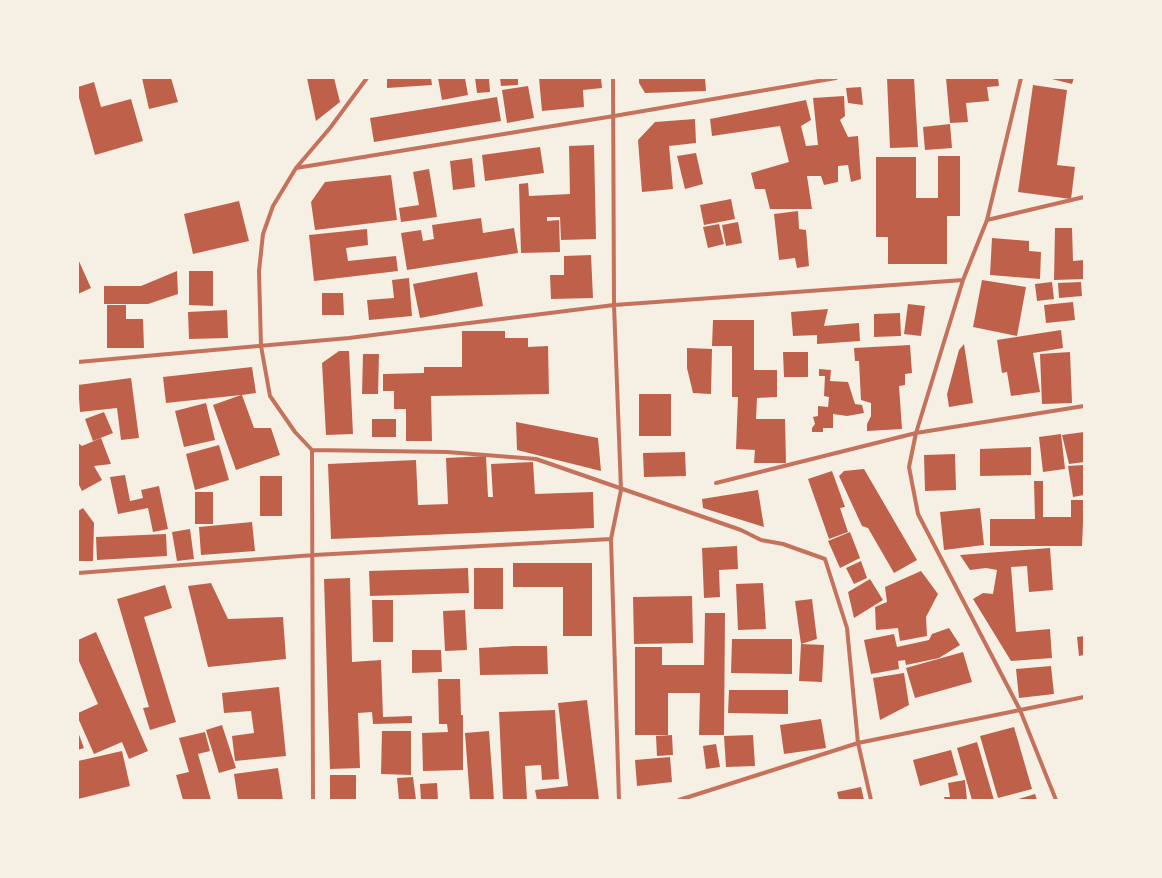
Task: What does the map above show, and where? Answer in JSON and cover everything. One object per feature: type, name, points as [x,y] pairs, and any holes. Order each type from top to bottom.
[{"type":"street","points":[[313,800],[314,555],[312,450],[295,432],[270,396],[261,346],[260,271],[263,234],[273,206],[296,168],[330,128],[367,78]]},
{"type":"street","points":[[613,78],[614,306],[621,490],[611,538],[619,800]]},
{"type":"street","points":[[296,168],[836,78]]},
{"type":"street","points":[[1021,78],[987,220],[963,280],[916,433],[908,467],[918,514],[1020,710],[1056,800]]},
{"type":"street","points":[[987,220],[1084,197]]},
{"type":"street","points":[[78,362],[349,338],[614,306],[963,280]]},
{"type":"street","points":[[716,483],[916,433],[1084,406]]},
{"type":"street","points":[[312,450],[447,452],[536,459],[621,490],[741,530],[761,540],[783,544],[825,559],[847,628],[858,743],[871,800]]},
{"type":"street","points":[[78,573],[314,555],[611,538]]},
{"type":"street","points":[[679,800],[858,743],[1084,696]]},
{"type":"building","points":[[142,78],[171,78],[178,102],[149,109]]},
{"type":"building","points":[[307,78],[334,78],[340,102],[316,121]]},
{"type":"building","points":[[387,78],[431,78],[432,85],[387,88]]},
{"type":"building","points":[[438,78],[465,78],[468,95],[442,100]]},
{"type":"building","points":[[475,78],[489,78],[490,92],[477,93]]},
{"type":"building","points":[[500,78],[518,78],[518,85],[501,86]]},
{"type":"building","points":[[539,78],[601,78],[602,88],[583,90],[584,107],[542,111]]},
{"type":"building","points":[[639,78],[705,78],[706,91],[645,93],[639,83]]},
{"type":"building","points":[[887,78],[914,78],[918,147],[890,148]]},
{"type":"building","points":[[946,78],[998,78],[999,86],[987,87],[989,101],[966,103],[968,122],[950,123]]},
{"type":"building","points":[[1048,78],[1074,78],[1072,84]]},
{"type":"building","points":[[94,82],[101,107],[131,99],[143,141],[95,155],[78,94],[78,87]]},
{"type":"building","points":[[1033,85],[1067,90],[1057,165],[1075,167],[1071,199],[1018,192]]},
{"type":"building","points":[[528,86],[534,118],[507,123],[502,90]]},
{"type":"building","points":[[861,87],[863,105],[848,103],[846,88]]},
{"type":"building","points":[[844,96],[845,116],[840,120],[848,137],[858,136],[861,179],[851,182],[848,165],[838,166],[838,182],[824,185],[821,176],[807,176],[812,209],[770,209],[765,189],[755,189],[751,173],[789,162],[780,126],[712,136],[710,119],[806,100],[811,120],[801,126],[806,146],[818,145],[813,98]]},
{"type":"building","points":[[497,97],[501,121],[374,142],[370,118]]},
{"type":"building","points":[[695,119],[696,143],[669,146],[673,189],[642,192],[638,140],[655,122]]},
{"type":"building","points":[[950,124],[952,148],[925,150],[923,127]]},
{"type":"building","points":[[594,145],[596,239],[561,240],[560,217],[547,217],[547,221],[559,220],[560,252],[521,253],[519,184],[528,183],[529,196],[570,194],[569,146]]},
{"type":"building","points":[[540,147],[544,173],[485,181],[482,155]]},
{"type":"building","points":[[696,153],[703,184],[685,189],[677,156]]},
{"type":"building","points":[[938,156],[960,156],[960,216],[947,216],[947,264],[888,264],[888,237],[876,237],[876,157],[916,157],[916,198],[938,198]]},
{"type":"building","points":[[472,158],[475,187],[453,190],[450,161]]},
{"type":"building","points":[[429,169],[437,217],[401,222],[399,208],[419,205],[413,172]]},
{"type":"building","points":[[391,175],[397,220],[315,230],[311,202],[325,182]]},
{"type":"building","points":[[731,199],[735,219],[704,225],[700,205]]},
{"type":"building","points":[[239,201],[249,241],[193,254],[184,214]]},
{"type":"building","points":[[798,211],[799,229],[806,230],[809,266],[797,268],[795,258],[779,260],[774,214]]},
{"type":"building","points":[[481,218],[483,233],[514,228],[518,253],[407,270],[401,233],[421,230],[423,241],[434,239],[432,225]]},
{"type":"building","points":[[738,222],[742,243],[726,246],[722,225]]},
{"type":"building","points":[[719,224],[724,244],[708,248],[703,227]]},
{"type":"building","points":[[1055,228],[1072,228],[1073,261],[1084,260],[1084,279],[1054,280]]},
{"type":"building","points":[[367,229],[368,245],[346,248],[348,261],[396,256],[398,271],[314,281],[309,235]]},
{"type":"building","points":[[992,238],[1029,241],[1029,251],[1041,252],[1040,279],[990,275]]},
{"type":"building","points":[[591,255],[593,298],[551,299],[550,275],[564,275],[564,256]]},
{"type":"building","points":[[78,259],[91,288],[78,294]]},
{"type":"building","points":[[177,271],[178,294],[148,304],[104,304],[104,286],[141,286]]},
{"type":"building","points":[[189,271],[213,271],[213,306],[189,305]]},
{"type":"building","points":[[477,272],[483,306],[420,318],[413,284]]},
{"type":"building","points":[[409,278],[412,316],[369,320],[367,300],[394,298],[392,280]]},
{"type":"building","points":[[982,280],[1026,287],[1017,336],[973,327]]},
{"type":"building","points":[[1052,282],[1054,299],[1037,301],[1035,284]]},
{"type":"building","points":[[1081,282],[1082,296],[1059,298],[1058,283]]},
{"type":"building","points":[[322,293],[343,293],[344,315],[322,315]]},
{"type":"building","points":[[1073,302],[1075,320],[1046,323],[1044,305]]},
{"type":"building","points":[[908,304],[925,306],[921,336],[904,334]]},
{"type":"building","points":[[107,305],[126,305],[126,319],[143,319],[144,348],[107,348]]},
{"type":"building","points":[[828,309],[824,326],[859,323],[860,341],[817,344],[817,335],[793,336],[791,312]]},
{"type":"building","points":[[227,310],[228,338],[189,339],[188,312]]},
{"type":"building","points":[[900,313],[901,336],[874,337],[874,314]]},
{"type":"building","points":[[713,320],[754,320],[754,370],[777,370],[777,397],[757,398],[756,419],[785,419],[786,463],[754,463],[755,450],[736,449],[738,397],[732,397],[732,346],[712,346]]},
{"type":"building","points":[[1061,330],[1063,348],[1033,353],[1040,392],[1011,396],[1007,372],[1002,373],[997,340]]},
{"type":"building","points":[[462,331],[505,331],[505,338],[528,338],[528,347],[548,346],[549,394],[431,396],[432,441],[406,441],[406,409],[394,409],[394,391],[383,391],[383,374],[424,373],[424,367],[462,367]]},
{"type":"building","points":[[964,344],[973,403],[949,407],[947,394],[959,350]]},
{"type":"building","points":[[910,345],[912,373],[905,374],[905,385],[899,386],[902,429],[867,431],[867,424],[871,416],[871,403],[861,400],[859,361],[855,361],[854,348]]},
{"type":"building","points":[[687,348],[712,349],[711,394],[693,393],[687,368]]},
{"type":"building","points":[[339,351],[349,351],[353,434],[326,435],[322,363]]},
{"type":"building","points":[[783,352],[808,352],[808,377],[784,377]]},
{"type":"building","points":[[1070,352],[1072,403],[1042,404],[1040,354]]},
{"type":"building","points":[[363,354],[379,354],[378,394],[362,394]]},
{"type":"building","points":[[252,367],[256,393],[242,395],[254,428],[271,428],[280,455],[236,470],[213,405],[241,395],[166,403],[163,377]]},
{"type":"building","points":[[819,369],[831,370],[830,381],[848,382],[855,404],[862,405],[864,413],[847,416],[833,414],[833,428],[823,428],[823,432],[812,432],[812,428],[815,424],[813,417],[818,416],[818,406],[828,407],[829,397],[824,396],[825,376],[819,376]]},
{"type":"building","points":[[131,378],[139,438],[121,440],[117,408],[80,412],[78,385]]},
{"type":"building","points":[[639,394],[671,394],[671,436],[639,436]]},
{"type":"building","points":[[206,403],[215,440],[184,447],[175,411]]},
{"type":"building","points":[[104,412],[113,433],[93,441],[85,419]]},
{"type":"building","points":[[372,419],[396,419],[396,437],[372,437]]},
{"type":"building","points":[[516,422],[598,438],[601,471],[517,450]]},
{"type":"building","points":[[1084,432],[1084,462],[1069,464],[1062,435]]},
{"type":"building","points":[[1061,434],[1065,469],[1043,472],[1039,437]]},
{"type":"building","points":[[101,438],[111,464],[94,466],[102,480],[82,491],[78,483],[78,443],[82,446]]},
{"type":"building","points":[[219,445],[229,480],[195,490],[186,454]]},
{"type":"building","points":[[1031,447],[1031,475],[980,476],[980,449]]},
{"type":"building","points":[[685,452],[686,476],[644,477],[643,453]]},
{"type":"building","points":[[955,454],[956,490],[925,491],[924,455]]},
{"type":"building","points":[[486,456],[488,497],[493,497],[491,464],[533,462],[535,494],[593,492],[594,528],[331,539],[328,464],[416,460],[418,505],[448,504],[446,458]]},
{"type":"building","points":[[1084,465],[1084,495],[1073,497],[1068,466]]},
{"type":"building","points":[[864,469],[917,560],[894,573],[868,528],[862,526],[839,476],[844,471]]},
{"type":"building","points":[[832,471],[845,507],[840,508],[848,532],[829,539],[808,479]]},
{"type":"building","points":[[125,475],[130,501],[143,498],[141,490],[159,486],[168,529],[153,532],[148,508],[118,514],[110,477]]},
{"type":"building","points":[[260,476],[282,476],[282,516],[260,516]]},
{"type":"building","points":[[1034,481],[1043,481],[1043,517],[1071,517],[1071,500],[1084,500],[1082,546],[990,546],[990,519],[1035,519]]},
{"type":"building","points":[[758,490],[764,527],[703,508],[702,499]]},
{"type":"building","points":[[195,492],[213,492],[213,524],[195,524]]},
{"type":"building","points":[[83,508],[94,523],[93,561],[79,561],[78,556],[78,511]]},
{"type":"building","points":[[980,508],[984,545],[944,550],[940,512]]},
{"type":"building","points":[[252,522],[255,551],[201,555],[199,527]]},
{"type":"building","points":[[190,529],[194,559],[177,561],[172,532]]},
{"type":"building","points":[[850,532],[860,558],[840,568],[828,541]]},
{"type":"building","points":[[166,534],[167,556],[97,560],[96,537]]},
{"type":"building","points":[[737,546],[738,569],[719,570],[720,597],[704,598],[702,548]]},
{"type":"building","points":[[1050,548],[1053,590],[1029,592],[1027,566],[1011,567],[1016,632],[1050,629],[1052,658],[1011,661],[973,599],[983,593],[993,594],[997,570],[986,568],[970,570],[960,555]]},
{"type":"building","points":[[861,561],[867,578],[854,584],[846,568]]},
{"type":"building","points":[[513,563],[592,563],[592,636],[563,636],[563,587],[513,587]]},
{"type":"building","points":[[468,568],[469,593],[370,596],[369,571]]},
{"type":"building","points":[[474,568],[503,568],[503,609],[474,609]]},
{"type":"building","points":[[921,571],[938,594],[926,617],[927,636],[900,641],[898,628],[876,630],[875,607],[887,602],[885,587]]},
{"type":"building","points":[[350,578],[352,662],[381,660],[383,717],[412,716],[412,723],[373,724],[372,712],[358,713],[360,768],[330,769],[324,579]]},
{"type":"building","points":[[870,579],[883,600],[854,618],[848,592]]},
{"type":"building","points":[[211,583],[228,619],[283,617],[286,659],[208,667],[188,586]]},
{"type":"building","points":[[763,583],[766,629],[738,630],[736,584]]},
{"type":"building","points":[[165,585],[172,608],[144,617],[176,722],[150,730],[143,708],[149,707],[117,599]]},
{"type":"building","points":[[692,596],[693,643],[634,644],[633,597]]},
{"type":"building","points":[[812,599],[817,639],[801,644],[795,601]]},
{"type":"building","points":[[372,600],[393,600],[393,642],[373,642]]},
{"type":"building","points":[[465,610],[467,650],[445,651],[443,611]]},
{"type":"building","points":[[705,613],[725,613],[724,735],[699,735],[700,693],[668,693],[668,735],[635,735],[635,647],[662,647],[662,665],[704,665]]},
{"type":"building","points":[[949,628],[960,645],[939,658],[906,665],[905,660],[898,661],[899,669],[871,674],[864,640],[894,634],[897,647],[929,640],[932,634]]},
{"type":"building","points":[[96,632],[148,751],[129,759],[122,742],[94,754],[78,718],[78,713],[98,704],[78,659],[78,640]]},
{"type":"building","points":[[1084,636],[1084,655],[1079,656],[1077,637]]},
{"type":"building","points":[[732,639],[792,639],[792,674],[731,673]]},
{"type":"building","points":[[801,644],[824,645],[822,682],[799,681]]},
{"type":"building","points":[[547,646],[548,674],[480,675],[479,648]]},
{"type":"building","points":[[412,650],[441,650],[442,672],[412,673]]},
{"type":"building","points":[[963,652],[972,682],[915,698],[906,668]]},
{"type":"building","points":[[1051,666],[1054,694],[1019,698],[1016,669]]},
{"type":"building","points":[[904,673],[909,705],[880,720],[873,678]]},
{"type":"building","points":[[438,679],[460,679],[461,715],[463,715],[463,770],[423,771],[422,733],[448,732],[447,724],[439,724]]},
{"type":"building","points":[[279,687],[286,756],[235,761],[232,736],[254,733],[251,711],[224,713],[222,693]]},
{"type":"building","points":[[729,690],[788,690],[788,714],[728,713]]},
{"type":"building","points":[[587,700],[599,800],[537,800],[535,790],[568,786],[558,703]]},
{"type":"building","points":[[555,710],[559,779],[542,780],[541,765],[525,766],[527,800],[503,800],[499,712]]},
{"type":"building","points":[[821,719],[826,748],[784,754],[780,725]]},
{"type":"building","points":[[222,725],[236,768],[219,773],[206,730]]},
{"type":"building","points":[[1014,727],[1032,789],[998,798],[980,736]]},
{"type":"building","points":[[382,731],[411,731],[411,775],[381,774]]},
{"type":"building","points":[[489,731],[494,800],[470,800],[465,733]]},
{"type":"building","points":[[78,732],[84,748],[78,750]]},
{"type":"building","points":[[205,732],[210,751],[198,754],[211,800],[183,800],[176,775],[189,772],[179,738]]},
{"type":"building","points":[[672,735],[673,755],[657,756],[656,736]]},
{"type":"building","points":[[753,735],[755,766],[726,767],[724,736]]},
{"type":"building","points":[[977,742],[994,800],[972,800],[957,748]]},
{"type":"building","points":[[716,744],[720,767],[706,769],[703,746]]},
{"type":"building","points":[[951,750],[958,775],[920,786],[913,760]]},
{"type":"building","points":[[122,751],[130,786],[78,799],[78,761]]},
{"type":"building","points":[[670,757],[672,782],[637,786],[635,760]]},
{"type":"building","points":[[278,768],[283,800],[238,800],[234,774]]},
{"type":"building","points":[[330,775],[356,775],[356,800],[330,800]]},
{"type":"building","points":[[413,777],[416,800],[399,800],[397,778]]},
{"type":"building","points":[[965,780],[967,800],[945,800],[944,797],[950,797],[948,783]]},
{"type":"building","points":[[437,783],[438,800],[421,800],[420,784]]},
{"type":"building","points":[[861,787],[864,800],[839,800],[837,792]]},
{"type":"building","points":[[1035,794],[1037,800],[1015,800]]}]
